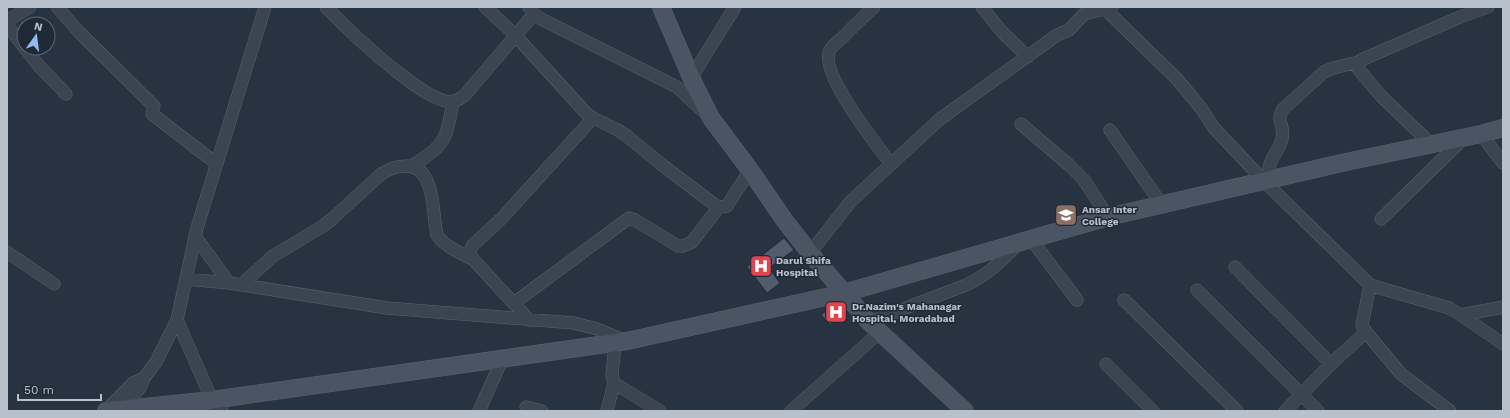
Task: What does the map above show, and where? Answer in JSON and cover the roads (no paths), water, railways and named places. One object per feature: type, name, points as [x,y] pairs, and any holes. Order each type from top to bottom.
[{"type":"main road","points":[[661,7],[691,78],[711,118],[750,170],[785,221],[844,294],[875,327],[965,411]]},
{"type":"main road","points":[[113,411],[217,406],[621,342],[844,294],[1108,217],[1346,162],[1473,136],[1503,128]]},
{"type":"street","points":[[7,21],[30,7]]},
{"type":"street","points":[[57,7],[80,33],[154,106],[152,114],[217,164]]},
{"type":"street","points":[[113,411],[140,388],[144,378],[156,362],[177,320],[195,236],[265,7]]},
{"type":"street","points":[[326,7],[366,46],[415,86],[439,99],[453,101],[460,99],[465,95],[515,36],[532,11],[677,87],[711,118]]},
{"type":"street","points":[[485,7],[515,36],[593,118],[627,136],[661,164],[719,207]]},
{"type":"street","points":[[691,78],[735,7]]},
{"type":"street","points":[[874,7],[830,50],[828,60],[829,67],[846,100],[891,164]]},
{"type":"street","points":[[982,7],[1002,32],[1028,57]]},
{"type":"street","points":[[1267,180],[1268,167],[1282,142],[1284,135],[1279,121],[1279,115],[1283,109],[1324,72],[1330,69],[1359,62],[1460,17],[1488,7]]},
{"type":"street","points":[[810,253],[851,201],[940,119],[1057,35],[1069,30],[1081,10],[1109,8],[1176,79],[1201,108],[1214,128],[1370,285],[1449,308],[1503,344]]},
{"type":"street","points":[[7,25],[16,37]]},
{"type":"street","points":[[31,56],[66,94]]},
{"type":"street","points":[[1359,62],[1359,70],[1381,96],[1431,144]]},
{"type":"street","points":[[411,167],[442,142],[445,137],[453,101]]},
{"type":"street","points":[[529,320],[471,257],[470,253],[472,246],[502,218],[593,118]]},
{"type":"street","points":[[1021,124],[1074,170],[1093,193],[1108,217]]},
{"type":"street","points":[[1110,130],[1162,205]]},
{"type":"street","points":[[1381,219],[1473,136],[1503,163]]},
{"type":"street","points":[[235,284],[273,256],[323,226],[380,175],[390,168],[397,166],[411,167],[419,170],[426,177],[430,190],[435,228],[440,240],[474,260]]},
{"type":"street","points":[[514,303],[629,218],[635,220],[678,246],[683,246],[692,242],[719,207],[726,206],[750,170]]},
{"type":"street","points":[[195,236],[235,284]]},
{"type":"street","points":[[791,411],[875,327],[980,278],[995,268],[1025,241],[1077,300]]},
{"type":"street","points":[[7,252],[54,284]]},
{"type":"street","points":[[1235,267],[1331,364]]},
{"type":"street","points":[[186,279],[235,284],[387,308],[574,323],[597,329],[621,342],[612,375],[614,383],[607,411]]},
{"type":"street","points":[[1370,285],[1362,325],[1366,332],[1400,374],[1450,411]]},
{"type":"street","points":[[1197,290],[1318,411]]},
{"type":"street","points":[[1124,300],[1237,411]]},
{"type":"street","points":[[1461,315],[1503,306]]},
{"type":"street","points":[[177,320],[217,406]]},
{"type":"street","points":[[1285,411],[1331,364],[1366,332]]},
{"type":"street","points":[[479,411],[502,360]]},
{"type":"street","points":[[1106,364],[1153,411]]},
{"type":"street","points":[[614,383],[660,411]]},
{"type":"street","points":[[526,407],[542,411]]},
{"type":"place","name":"Ansar Inter College","points":[[1066,215]]},
{"type":"place","name":"Darul Shifa Hospital","points":[[761,266]]},
{"type":"place","name":"Dr.Nazim's Mahanagar Hospital, Moradabad","points":[[836,312]]}]
